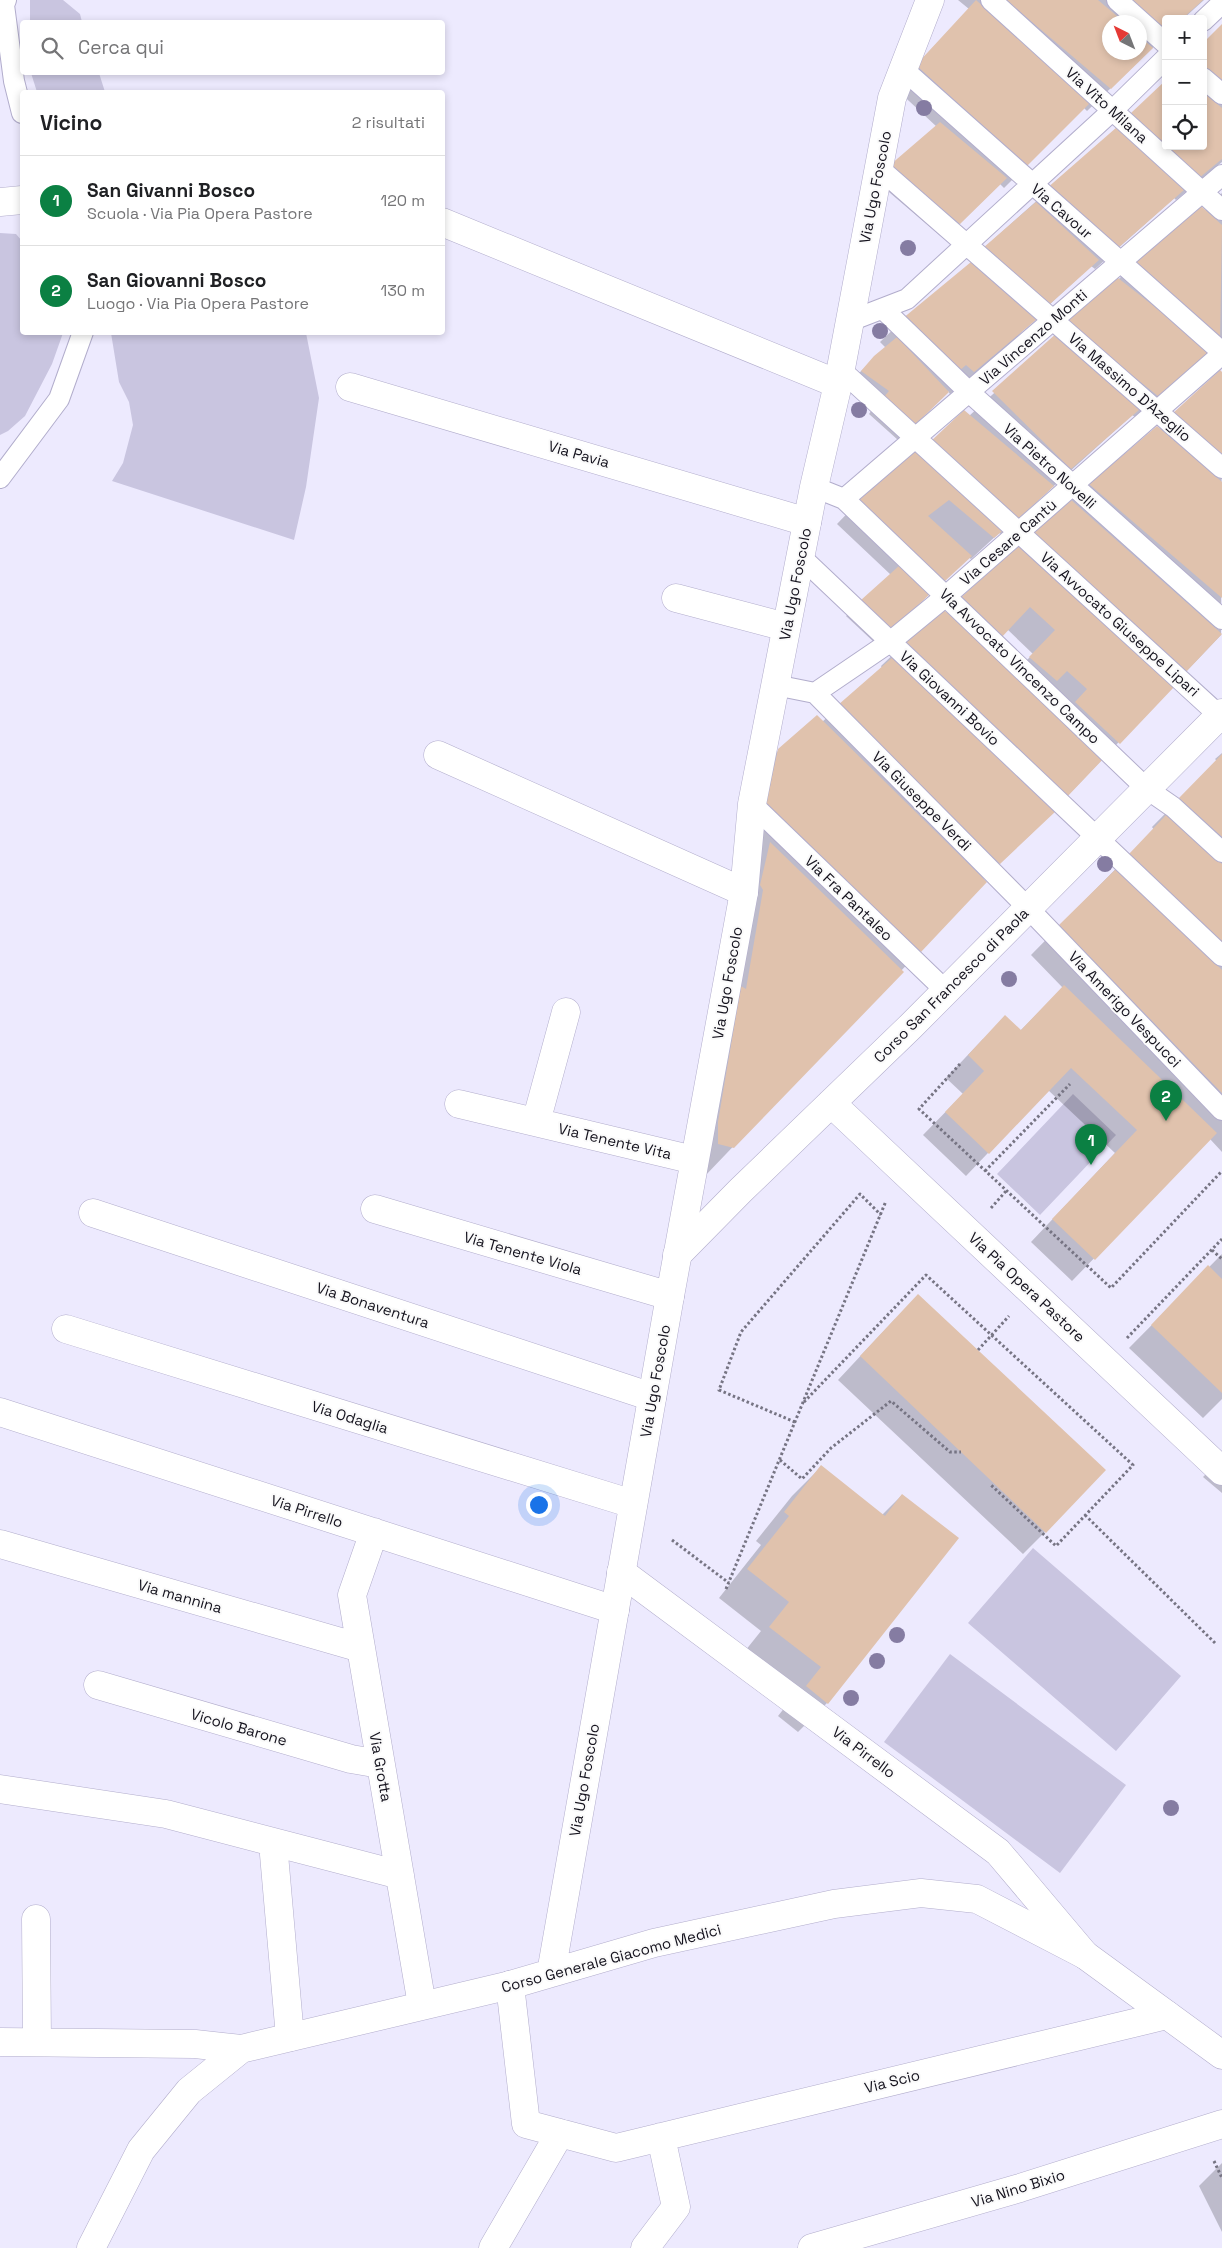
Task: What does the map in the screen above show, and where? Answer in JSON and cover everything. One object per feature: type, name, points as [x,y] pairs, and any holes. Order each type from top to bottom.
[{"type":"street","name":"Via Ugo Foscolo","points":[[551,1973],[677,1255],[744,892],[752,804],[786,627],[814,487],[839,377],[892,98],[930,0]]},
{"type":"street","points":[[0,202],[20,200]]},
{"type":"street","points":[[445,223],[839,377]]},
{"type":"street","name":"Via Pavia","points":[[350,387],[808,522]]},
{"type":"street","points":[[676,598],[786,627]]},
{"type":"street","name":"Corso San Francesco di Paola","points":[[677,1255],[740,1190],[946,991],[1221,716]]},
{"type":"street","points":[[438,755],[744,892]]},
{"type":"street","name":"Via Tenente Vita","points":[[536,1122],[566,1012]]},
{"type":"street","name":"Via Pia Opera Pastore","points":[[831,1103],[1222,1471]]},
{"type":"street","name":"Via Tenente Vita","points":[[459,1104],[694,1160]]},
{"type":"street","name":"Via Tenente Viola","points":[[375,1209],[670,1296]]},
{"type":"street","name":"Via Bonaventura","points":[[93,1213],[652,1397]]},
{"type":"street","name":"Via Odaglia","points":[[66,1329],[633,1504]]},
{"type":"street","name":"Via Pirrello","points":[[0,1412],[615,1610]]},
{"type":"street","name":"Via Grotta","points":[[374,1532],[352,1595],[422,2005]]},
{"type":"street","name":"Via mannina","points":[[0,1544],[361,1648]]},
{"type":"street","name":"Via Pirrello","points":[[621,1572],[998,1852],[1085,1955]]},
{"type":"street","name":"Vicolo Barone","points":[[98,1685],[351,1759],[380,1764]]},
{"type":"street","points":[[0,1789],[166,1814],[400,1875]]},
{"type":"street","points":[[273,1843],[290,2037]]},
{"type":"street","name":"Corso Generale Giacomo Medici","points":[[91,2248],[141,2150],[189,2091],[241,2049],[510,1985],[654,1943],[824,1906],[921,1893],[977,1899],[1085,1955],[1222,2055]]},
{"type":"street","points":[[36,1919],[36,2042]]},
{"type":"street","points":[[493,2248],[560,2133],[526,2124],[510,1985]]},
{"type":"street","name":"Via Scio","points":[[560,2133],[616,2148],[1167,2015]]},
{"type":"street","points":[[0,2042],[195,2044],[241,2049]]},
{"type":"street","name":"Via Nino Bixio","points":[[812,2248],[1020,2188],[1222,2124]]},
{"type":"street","points":[[645,2248],[676,2207],[661,2137]]},
{"type":"lane","points":[[6,0],[4,5],[14,81],[20,105]]},
{"type":"lane","name":"Via Vito Milana","points":[[990,0],[1114,110],[1222,210]]},
{"type":"lane","points":[[1117,0],[1162,40]]},
{"type":"lane","points":[[1207,17],[1222,3]]},
{"type":"lane","points":[[850,321],[907,299],[1114,110],[1164,60]]},
{"type":"lane","name":"Via Cavour","points":[[903,69],[1222,353]]},
{"type":"lane","points":[[1207,81],[1222,94]]},
{"type":"lane","name":"Via Massimo D'Azeglio","points":[[879,168],[1222,468]]},
{"type":"lane","name":"Via Vincenzo Monti","points":[[844,499],[1222,174]]},
{"type":"lane","name":"Via Pietro Novelli","points":[[883,309],[969,392],[1222,619]]},
{"type":"lane","points":[[0,478],[59,399],[82,335]]},
{"type":"lane","name":"Via Cesare Cantù","points":[[815,693],[890,642],[946,596],[1222,353]]},
{"type":"lane","name":"Via Avvocato Giuseppe Lipari","points":[[839,377],[916,439],[1221,716]]},
{"type":"lane","name":"Via Avvocato Vincenzo Campo","points":[[814,487],[844,499],[1147,789],[1172,807],[1222,852]]},
{"type":"lane","name":"Via Giovanni Bovio","points":[[801,558],[1222,956]]},
{"type":"lane","points":[[775,685],[815,693]]},
{"type":"lane","name":"Via Giuseppe Verdi","points":[[815,693],[1028,908]]},
{"type":"lane","name":"Via Fra Pantaleo","points":[[752,804],[946,991]]},
{"type":"lane","name":"Via Amerigo Vespucci","points":[[1028,908],[1222,1110]]},
{"type":"path","points":[[960,1064],[919,1109],[1111,1288],[1222,1171]]},
{"type":"path","points":[[985,1171],[1070,1084]]},
{"type":"path","points":[[726,1589],[900,1168]]},
{"type":"path","points":[[997,1201],[1006,1191]]},
{"type":"path","points":[[795,1422],[719,1390],[741,1332],[860,1194],[881,1215]]},
{"type":"path","points":[[1134,1330],[1222,1239]]},
{"type":"path","points":[[1212,1250],[1222,1259]]},
{"type":"path","points":[[804,1402],[926,1274],[1132,1465],[1056,1546],[991,1485]]},
{"type":"path","points":[[978,1350],[1002,1323]]},
{"type":"path","points":[[780,1460],[802,1479],[831,1448],[890,1400],[950,1452],[961,1452]]},
{"type":"path","points":[[1085,1515],[1216,1644]]},
{"type":"path","points":[[672,1540],[729,1583]]},
{"type":"shaded area","points":[[30,0],[63,0],[80,14],[82,20],[30,20]]},
{"type":"shaded area","points":[[32,75],[100,75],[104,90],[36,90]]},
{"type":"shaded area","points":[[0,233],[16,234],[20,239],[20,335],[62,335],[52,364],[25,416],[8,431],[0,435]]},
{"type":"shaded area","points":[[111,335],[306,335],[319,398],[306,487],[294,540],[112,481],[123,463],[133,425],[129,402],[119,382]]},
{"type":"shaded area","points":[[1073,1094],[1116,1135],[1040,1215],[997,1174]]},
{"type":"shaded area","points":[[1033,1548],[1181,1676],[1116,1751],[968,1623]]},
{"type":"shaded area","points":[[950,1654],[1126,1785],[1060,1873],[884,1742]]},
{"type":"building","points":[[976,0],[1090,103],[1027,166],[916,65]]},
{"type":"building","points":[[1006,0],[1098,0],[1116,15],[1102,15],[1102,60],[1141,60],[1111,89]]},
{"type":"building","points":[[1130,0],[1203,0],[1186,15],[1162,15],[1162,29]]},
{"type":"building","points":[[1222,24],[1222,84],[1207,71],[1207,39]]},
{"type":"building","points":[[1147,43],[1153,48],[1147,54]]},
{"type":"building","points":[[1162,84],[1162,142],[1131,113]]},
{"type":"building","points":[[1207,95],[1222,108],[1222,159],[1199,178],[1170,150],[1207,150]]},
{"type":"building","points":[[940,122],[1007,178],[960,224],[890,165]]},
{"type":"building","points":[[1117,127],[1184,190],[1118,248],[1046,189]]},
{"type":"building","points":[[1036,202],[1099,260],[1050,304],[983,248]]},
{"type":"building","points":[[1201,206],[1222,225],[1220,340],[1133,264]]},
{"type":"building","points":[[971,262],[1037,319],[974,372],[966,365],[959,371],[902,319]]},
{"type":"building","points":[[1118,278],[1211,351],[1158,396],[1066,322]]},
{"type":"building","points":[[1058,332],[1140,409],[1071,469],[992,391]]},
{"type":"building","points":[[897,337],[949,392],[914,426],[883,398],[889,391],[861,371],[874,356]]},
{"type":"building","points":[[1220,370],[1222,372],[1222,458],[1172,414]]},
{"type":"building","points":[[964,410],[1054,486],[1017,520],[929,443]]},
{"type":"building","points":[[1157,426],[1222,482],[1222,598],[1089,484]]},
{"type":"building","points":[[913,446],[1007,527],[994,538],[949,500],[928,516],[972,556],[945,581],[858,501],[887,476],[884,473]]},
{"type":"building","points":[[1070,499],[1222,634],[1185,673],[1030,535]]},
{"type":"building","points":[[1019,545],[1175,686],[1120,744],[1075,702],[1087,689],[1067,671],[1057,681],[1029,657],[1055,630],[1030,607],[1001,638],[958,600]]},
{"type":"building","points":[[900,565],[931,593],[892,630],[861,600]]},
{"type":"building","points":[[944,610],[1106,756],[1066,798],[903,643]]},
{"type":"building","points":[[893,657],[1056,811],[1000,864],[838,705]]},
{"type":"building","points":[[817,715],[987,882],[921,952],[766,805],[778,749]]},
{"type":"building","points":[[1222,754],[1222,837],[1179,798]]},
{"type":"building","points":[[1167,814],[1222,864],[1222,943],[1129,854]]},
{"type":"building","points":[[770,842],[904,972],[734,1148],[718,1144],[718,1122],[741,986],[746,989],[763,890],[760,885]]},
{"type":"building","points":[[1117,868],[1222,970],[1222,1093],[1059,925]]},
{"type":"building","points":[[1064,985],[1217,1133],[1095,1260],[1052,1219],[1137,1130],[1071,1068],[989,1154],[945,1112],[984,1071],[968,1055],[1005,1015],[1021,1030]]},
{"type":"building","points":[[1208,1265],[1222,1279],[1222,1393],[1151,1325]]},
{"type":"building","points":[[918,1294],[1106,1470],[1046,1533],[860,1356]]},
{"type":"building","points":[[821,1465],[885,1516],[902,1494],[959,1538],[828,1704],[806,1686],[821,1667],[769,1627],[789,1602],[747,1569],[789,1516],[784,1512]]},
{"type":"place","name":"San Giovanni Bosco","points":[[1166,1121]]},
{"type":"place","name":"San Givanni Bosco","points":[[1091,1165]]}]
